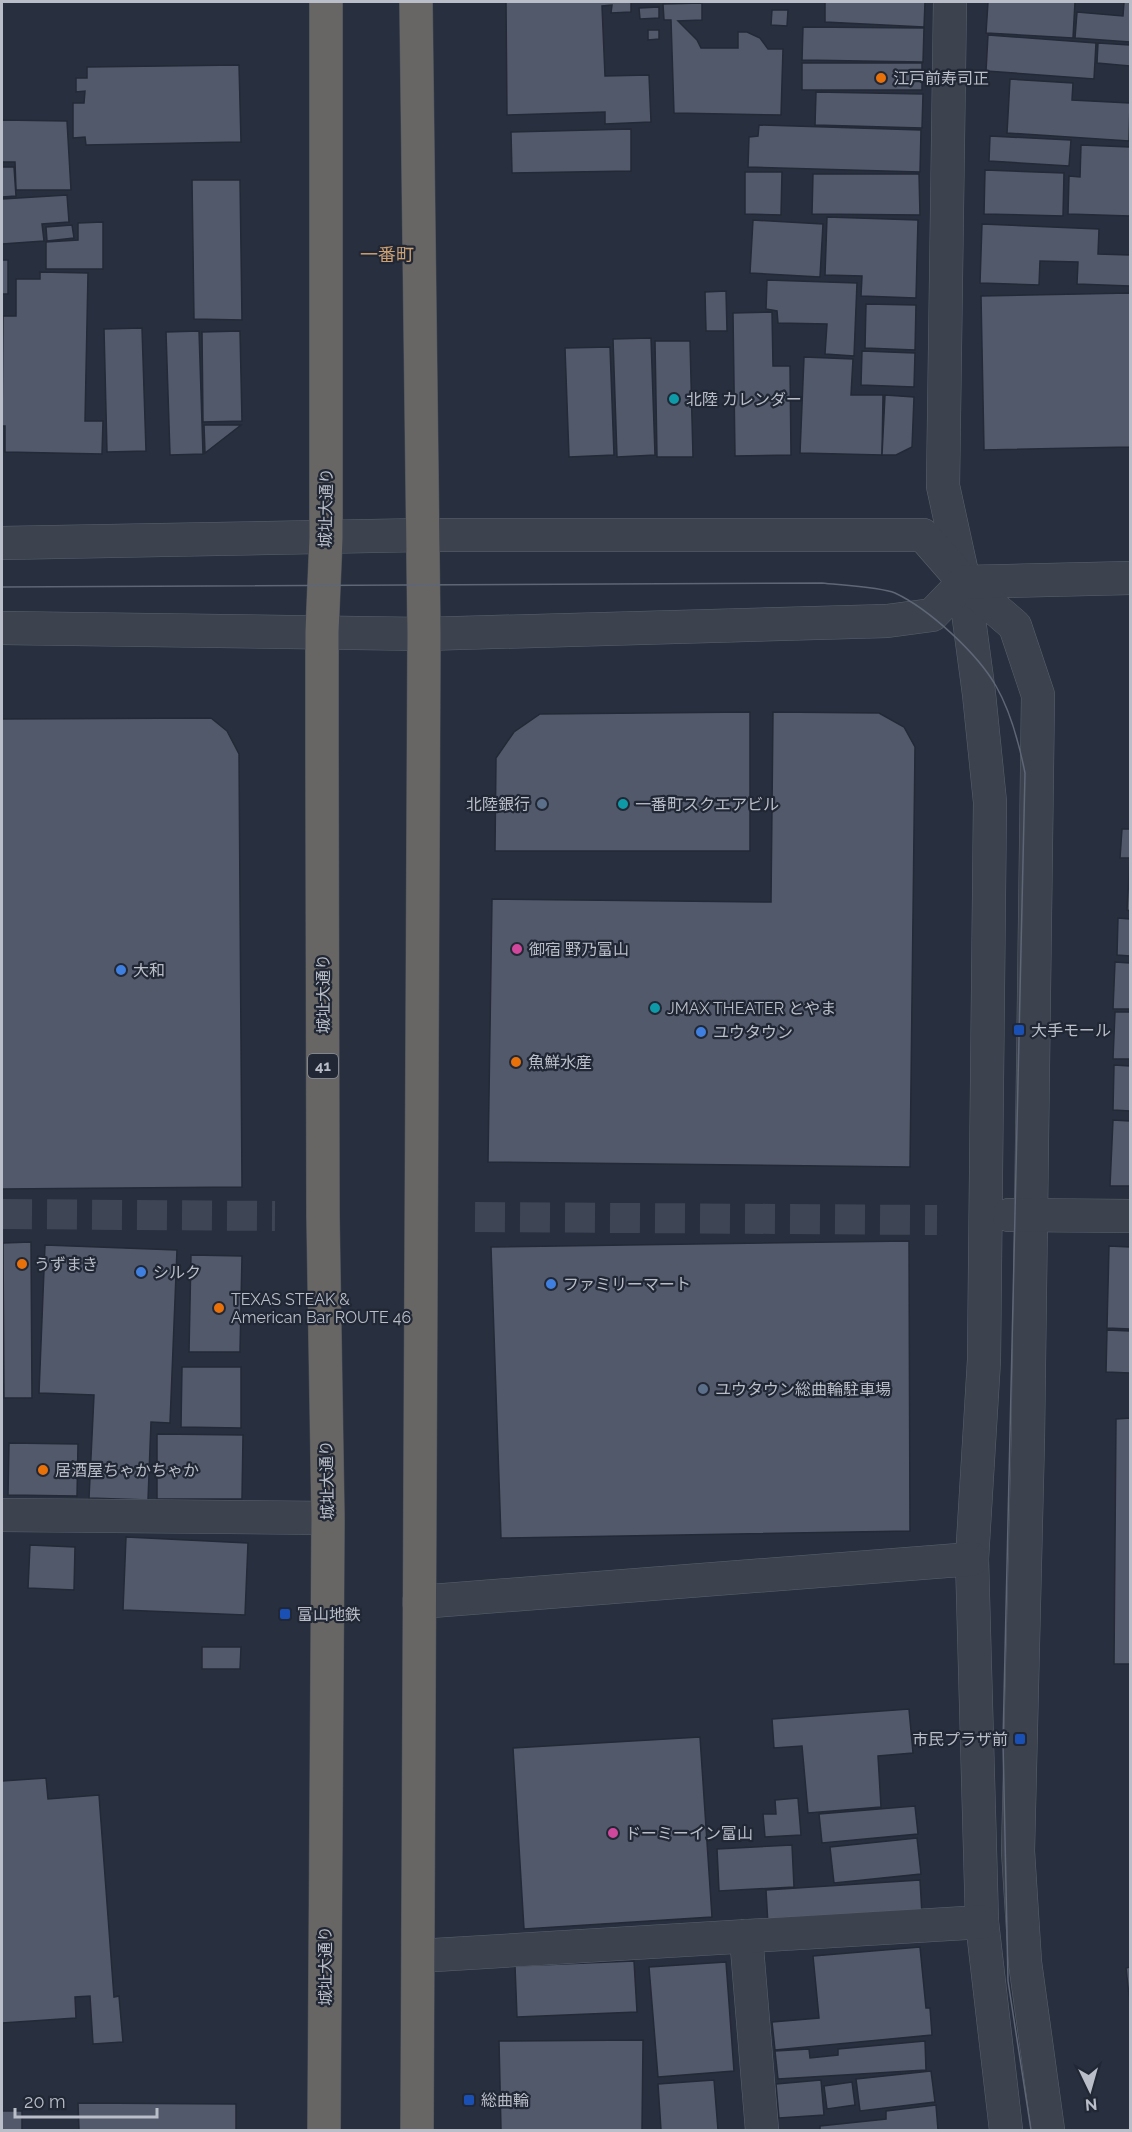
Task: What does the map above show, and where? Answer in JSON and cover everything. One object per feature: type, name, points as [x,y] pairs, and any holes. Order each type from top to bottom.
[{"type":"highway","name":"城址大通り","points":[[324,2130],[328,1518],[323,1216],[322,632],[326,538],[326,2]]},
{"type":"highway","points":[[416,2],[424,634],[417,2130]]},
{"type":"street","points":[[950,2],[943,486],[964,582],[990,802],[984,1360],[972,1559],[982,1922],[1006,2130]]},
{"type":"street","points":[[2,543],[423,535],[923,535],[964,582],[1015,626],[1038,695],[1028,1439],[1018,1851],[1025,1962],[1048,2130]]},
{"type":"street","points":[[2,628],[424,634],[886,621],[932,615],[964,582],[1131,578]]},
{"type":"street","points":[[986,1215],[1131,1216]]},
{"type":"street","points":[[2,1515],[328,1518]]},
{"type":"street","points":[[419,1602],[972,1559]]},
{"type":"street","points":[[418,1956],[982,1922]]},
{"type":"street","points":[[746,1936],[762,2130]]},
{"type":"building","points":[[506,2],[631,2],[631,12],[611,13],[612,5],[602,6],[605,76],[649,75],[651,122],[605,124],[605,112],[507,115]]},
{"type":"building","points":[[825,2],[925,2],[924,27],[825,22]]},
{"type":"building","points":[[988,2],[1075,2],[1073,38],[986,33]]},
{"type":"building","points":[[1124,2],[1130,2],[1130,42],[1075,38],[1077,12],[1123,16]]},
{"type":"building","points":[[702,3],[702,20],[678,21],[697,40],[701,48],[738,48],[738,32],[747,32],[760,38],[768,49],[783,49],[781,115],[674,113],[671,20],[664,20],[663,4]]},
{"type":"building","points":[[659,7],[659,18],[640,19],[639,8]]},
{"type":"building","points":[[772,10],[788,10],[787,26],[771,25]]},
{"type":"building","points":[[803,27],[924,28],[923,62],[802,60]]},
{"type":"building","points":[[648,30],[659,30],[659,39],[648,40]]},
{"type":"building","points":[[988,35],[1096,43],[1094,79],[986,71]]},
{"type":"building","points":[[1098,43],[1130,45],[1130,66],[1097,63]]},
{"type":"building","points":[[802,63],[922,63],[922,90],[802,90]]},
{"type":"building","points":[[239,65],[241,142],[86,145],[85,137],[73,138],[73,103],[84,103],[85,91],[76,92],[76,78],[87,78],[87,67]]},
{"type":"building","points":[[1010,79],[1073,83],[1072,100],[1130,103],[1129,141],[1007,133]]},
{"type":"building","points":[[816,92],[923,94],[922,128],[815,125]]},
{"type":"building","points":[[2,120],[67,121],[71,190],[16,190],[15,162],[2,162]]},
{"type":"building","points":[[759,125],[921,130],[920,172],[748,167],[749,137],[758,136]]},
{"type":"building","points":[[631,129],[631,171],[512,173],[511,132]]},
{"type":"building","points":[[990,136],[1071,140],[1069,166],[989,161]]},
{"type":"building","points":[[1081,145],[1130,147],[1130,216],[1068,214],[1069,176],[1080,177]]},
{"type":"building","points":[[2,167],[14,167],[16,196],[2,197]]},
{"type":"building","points":[[985,170],[1064,173],[1063,216],[984,214]]},
{"type":"building","points":[[745,172],[782,172],[781,215],[745,214]]},
{"type":"building","points":[[813,174],[919,174],[920,215],[812,214]]},
{"type":"building","points":[[192,180],[240,180],[242,320],[194,319]]},
{"type":"building","points":[[67,195],[69,222],[42,224],[44,241],[2,244],[2,199]]},
{"type":"building","points":[[827,217],[918,220],[916,298],[861,296],[862,276],[825,275]]},
{"type":"building","points":[[753,220],[823,224],[820,277],[750,273]]},
{"type":"building","points":[[103,222],[103,269],[46,269],[46,242],[78,240],[78,223]]},
{"type":"building","points":[[982,224],[1099,229],[1098,254],[1130,255],[1130,286],[1077,284],[1078,262],[1040,261],[1039,285],[980,283]]},
{"type":"building","points":[[72,225],[74,238],[47,241],[46,227]]},
{"type":"building","points":[[2,260],[8,260],[8,294],[2,294]]},
{"type":"building","points":[[40,272],[88,273],[85,421],[103,421],[102,454],[5,452],[5,426],[2,426],[3,316],[16,316],[16,279],[40,279]]},
{"type":"building","points":[[767,280],[857,283],[854,356],[825,354],[827,324],[778,323],[777,311],[766,309]]},
{"type":"building","points":[[726,291],[727,331],[706,331],[705,292]]},
{"type":"building","points":[[1130,293],[1130,447],[984,450],[981,296]]},
{"type":"building","points":[[866,304],[916,305],[915,350],[865,348]]},
{"type":"building","points":[[772,312],[773,366],[790,366],[791,455],[735,456],[733,313]]},
{"type":"building","points":[[142,328],[146,451],[107,452],[104,329]]},
{"type":"building","points":[[199,331],[203,454],[170,455],[166,332]]},
{"type":"building","points":[[240,331],[242,421],[203,422],[202,332]]},
{"type":"building","points":[[651,338],[655,455],[617,457],[613,339]]},
{"type":"building","name":"北陸 カレンダー","points":[[655,341],[690,341],[693,457],[657,457]]},
{"type":"building","points":[[610,347],[614,455],[569,457],[565,348]]},
{"type":"building","points":[[862,351],[915,353],[914,387],[861,385]]},
{"type":"building","points":[[804,357],[853,359],[851,395],[883,395],[882,455],[800,453]]},
{"type":"building","points":[[885,395],[914,397],[912,447],[896,455],[882,455]]},
{"type":"building","points":[[204,425],[241,425],[205,453]]},
{"type":"building","name":"一番町スクエアビル","points":[[750,712],[750,851],[495,851],[496,758],[514,732],[540,714]]},
{"type":"building","name":"ユウタウン","points":[[773,712],[879,713],[904,727],[915,747],[910,1167],[488,1162],[492,899],[771,902]]},
{"type":"building","name":"大和","points":[[211,718],[227,731],[239,754],[242,1187],[2,1189],[2,719]]},
{"type":"building","points":[[1122,829],[1130,829],[1130,858],[1120,858]]},
{"type":"building","points":[[1130,858],[1130,911],[1127,910]]},
{"type":"building","points":[[1118,918],[1130,919],[1130,956],[1117,955]]},
{"type":"building","points":[[1115,962],[1130,963],[1130,1009],[1113,1009]]},
{"type":"building","points":[[1115,1012],[1130,1012],[1130,1059],[1113,1059]]},
{"type":"building","points":[[1114,1065],[1130,1066],[1130,1111],[1113,1110]]},
{"type":"building","points":[[1113,1120],[1130,1121],[1130,1186],[1110,1186]]},
{"type":"building","name":"ユウタウン総曲輪駐車場","points":[[909,1241],[910,1531],[501,1538],[491,1247]]},
{"type":"building","points":[[31,1242],[32,1398],[4,1398],[3,1243]]},
{"type":"building","points":[[45,1245],[177,1250],[170,1423],[151,1422],[148,1500],[89,1498],[94,1395],[39,1393]]},
{"type":"building","points":[[1109,1246],[1130,1247],[1130,1329],[1107,1328]]},
{"type":"building","points":[[191,1255],[242,1256],[240,1352],[189,1352]]},
{"type":"building","points":[[1107,1330],[1130,1331],[1130,1373],[1106,1372]]},
{"type":"building","points":[[182,1367],[241,1367],[241,1428],[181,1427]]},
{"type":"building","points":[[1130,1418],[1130,1664],[1114,1664],[1116,1419]]},
{"type":"building","points":[[157,1434],[243,1435],[242,1499],[157,1499]]},
{"type":"building","name":"居酒屋ちゃかちゃか","points":[[9,1443],[78,1444],[77,1496],[8,1495]]},
{"type":"building","points":[[126,1537],[248,1543],[245,1615],[123,1610]]},
{"type":"building","points":[[30,1545],[75,1547],[74,1590],[28,1588]]},
{"type":"building","points":[[202,1647],[241,1647],[240,1669],[202,1669]]},
{"type":"building","points":[[909,1709],[913,1753],[878,1756],[881,1807],[808,1813],[802,1746],[774,1748],[772,1719]]},
{"type":"building","name":"ドーミーイン富山","points":[[700,1737],[712,1917],[524,1929],[513,1748]]},
{"type":"building","points":[[46,1778],[48,1799],[99,1795],[114,1997],[119,1996],[123,2042],[93,2044],[90,1996],[75,1997],[76,2018],[2,2023],[2,1781]]},
{"type":"building","points":[[798,1798],[801,1835],[765,1837],[763,1814],[776,1814],[775,1800]]},
{"type":"building","points":[[915,1806],[918,1834],[822,1843],[819,1814]]},
{"type":"building","points":[[917,1838],[921,1874],[834,1883],[830,1847]]},
{"type":"building","points":[[792,1845],[794,1887],[719,1891],[717,1849]]},
{"type":"building","points":[[920,1880],[922,1915],[768,1925],[766,1890]]},
{"type":"building","points":[[920,1947],[926,2008],[930,2008],[932,2035],[775,2050],[772,2022],[819,2018],[813,1956]]},
{"type":"building","points":[[634,1961],[637,2012],[517,2017],[515,1966]]},
{"type":"building","points":[[726,1962],[734,2071],[658,2077],[649,1967]]},
{"type":"building","points":[[1130,1967],[1130,2004],[1126,1968]]},
{"type":"building","points":[[643,2040],[642,2130],[501,2130],[499,2041]]},
{"type":"building","points":[[925,2041],[926,2070],[778,2079],[775,2051],[809,2049],[810,2058],[838,2055],[838,2049]]},
{"type":"building","points":[[931,2071],[935,2102],[860,2111],[856,2079]]},
{"type":"building","points":[[714,2080],[718,2130],[661,2130],[658,2084]]},
{"type":"building","points":[[821,2080],[824,2115],[779,2118],[776,2084]]},
{"type":"building","points":[[852,2082],[855,2105],[827,2109],[824,2086]]},
{"type":"building","points":[[78,2103],[236,2104],[236,2130],[79,2130]]},
{"type":"building","points":[[936,2105],[938,2130],[820,2130],[820,2126],[886,2119],[886,2111]]},
{"type":"building","points":[[2,2111],[22,2111],[22,2130],[2,2130]]},
{"type":"tunnel","points":[[2,1214],[275,1216]]},
{"type":"tunnel","points":[[475,1217],[937,1220]]},
{"type":"tram line","points":[[2,587],[822,583],[880,589],[908,600],[951,633],[988,673],[1010,717],[1025,773],[1003,1742],[1008,1981],[1031,2130]]},
{"type":"place","name":"江戸前寿司正","points":[[881,78]]},
{"type":"place","name":"北陸 カレンダー","points":[[674,399]]},
{"type":"place","name":"北陸銀行","points":[[542,804]]},
{"type":"place","name":"一番町スクエアビル","points":[[623,804]]},
{"type":"place","name":"御宿 野乃富山","points":[[517,949]]},
{"type":"place","name":"大和","points":[[121,970]]},
{"type":"place","name":"JMAX THEATER とやま","points":[[655,1008]]},
{"type":"place","name":"大手モール","points":[[1019,1030]]},
{"type":"place","name":"ユウタウン","points":[[701,1032]]},
{"type":"place","name":"魚鮮水産","points":[[516,1062]]},
{"type":"place","name":"うずまき","points":[[22,1264]]},
{"type":"place","name":"シルク","points":[[141,1272]]},
{"type":"place","name":"ファミリーマート","points":[[551,1284]]},
{"type":"place","name":"TEXAS STEAK & American Bar ROUTE 46","points":[[219,1308]]},
{"type":"place","name":"ユウタウン総曲輪駐車場","points":[[703,1389]]},
{"type":"place","name":"居酒屋ちゃかちゃか","points":[[43,1470]]},
{"type":"place","name":"富山地鉄","points":[[285,1614]]},
{"type":"place","name":"市民プラザ前","points":[[1020,1739]]},
{"type":"place","name":"ドーミーイン富山","points":[[613,1833]]},
{"type":"place","name":"総曲輪","points":[[469,2100]]},
{"type":"district","name":"一番町","points":[[387,254]]}]
